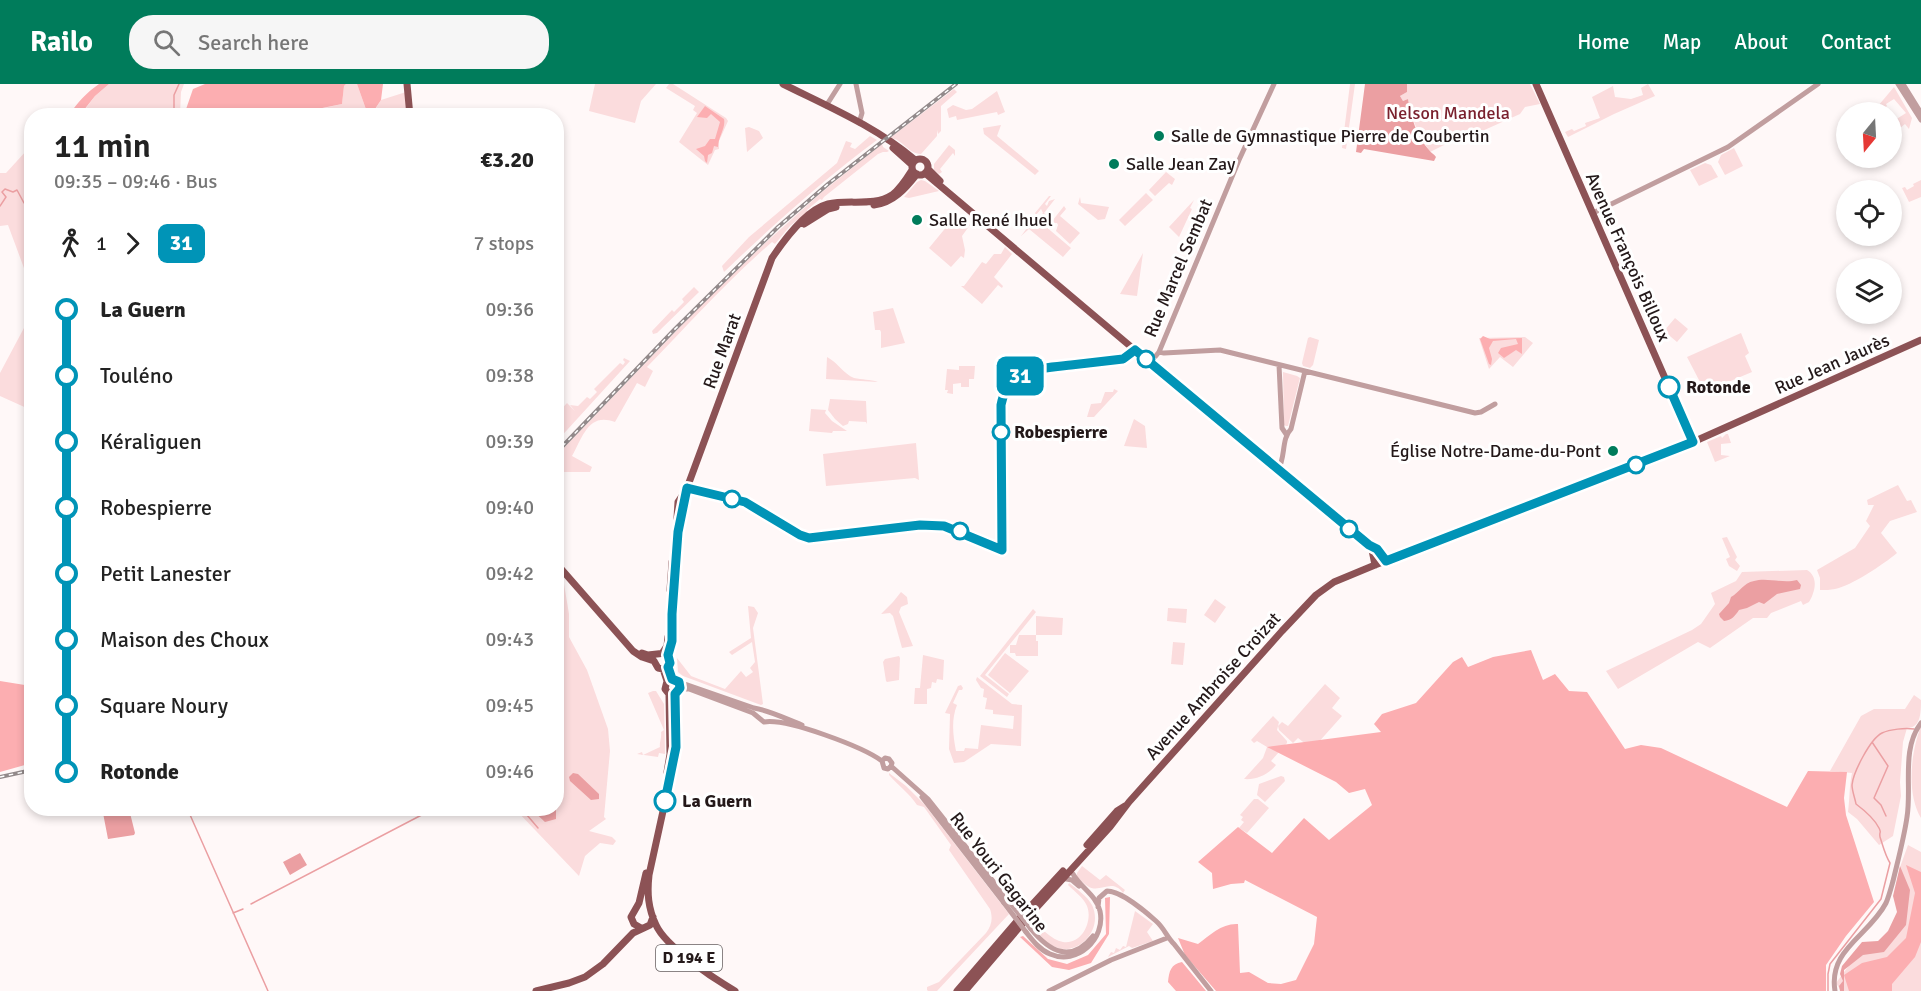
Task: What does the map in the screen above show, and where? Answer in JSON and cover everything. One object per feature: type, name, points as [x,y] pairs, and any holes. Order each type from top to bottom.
[{"type":"main road","points":[[407,84],[409,108]]},
{"type":"main road","points":[[783,84],[859,123],[888,141],[918,169],[1278,470],[1369,545],[1377,549],[1386,561]]},
{"type":"main road","name":"Avenue François Billoux","points":[[1536,84],[1693,442]]},
{"type":"main road","name":"Rue Marat","points":[[665,668],[670,663],[661,656],[668,640],[670,583],[678,505],[687,488],[772,258],[794,230],[828,209],[841,206],[884,204],[894,198],[918,169]]},
{"type":"main road","name":"Rue Jean Jaurès","points":[[1321,590],[1375,565],[1693,442],[1921,340]]},
{"type":"main road","points":[[1369,545],[1375,565]]},
{"type":"main road","points":[[536,991],[585,977],[603,964],[629,937],[650,925],[652,914],[647,894],[649,875],[676,747],[674,687],[665,668],[656,666],[661,656],[642,657],[633,651],[564,572]]},
{"type":"main road","name":"Avenue Ambroise Croizat","points":[[957,991],[966,987],[1068,873],[1117,811],[1129,802],[1285,627],[1321,590]]},
{"type":"main road","points":[[613,953],[628,929],[631,914],[640,897],[648,865],[670,753],[674,687]]},
{"type":"main road","points":[[636,908],[644,906],[652,914]]},
{"type":"main road","name":"D 194 E","points":[[652,914],[657,928],[672,944],[732,991]]},
{"type":"main road","points":[[631,920],[636,926],[643,928]]},
{"type":"main road","name":"D 194 E","points":[[643,928],[653,932],[693,965],[732,991]]},
{"type":"street","points":[[826,106],[840,84]]},
{"type":"street","points":[[856,84],[862,113],[859,123]]},
{"type":"street","name":"Rue Marcel Sembat","points":[[1151,362],[1159,352],[1274,84]]},
{"type":"street","points":[[1593,213],[1728,147],[1818,84]]},
{"type":"street","points":[[1901,84],[1921,113]]},
{"type":"street","points":[[1901,84],[1921,120]]},
{"type":"street","points":[[1164,340],[1169,349],[1175,352]]},
{"type":"street","points":[[1002,550],[1001,405],[1006,390],[1015,380],[1032,370],[1123,359],[1136,349]]},
{"type":"street","points":[[1159,352],[1220,350],[1475,413],[1495,404]]},
{"type":"street","points":[[1279,365],[1282,428],[1286,434]]},
{"type":"street","points":[[1278,470],[1305,371]]},
{"type":"street","points":[[674,687],[770,711],[780,718],[822,735]]},
{"type":"street","points":[[674,687],[689,689],[753,712],[761,721],[779,722],[822,735]]},
{"type":"street","points":[[759,717],[759,713],[763,710]]},
{"type":"street","points":[[768,721],[771,717],[770,711]]},
{"type":"street","points":[[1835,991],[1833,981],[1837,963],[1886,903],[1907,819],[1910,792],[1909,758],[1912,742],[1921,723]]},
{"type":"street","name":"Rue Youri Gagarine","points":[[822,735],[868,752],[882,761],[884,768],[888,769],[891,766],[916,788],[1039,946],[1050,954],[1062,957],[1079,954],[1091,944],[1101,922],[1094,898]]},
{"type":"street","points":[[1068,873],[1094,898]]},
{"type":"street","points":[[1094,898],[1113,889],[1120,892],[1156,921],[1167,938],[1211,991]]},
{"type":"street","points":[[1094,898],[1111,891],[1131,902]]},
{"type":"street","name":"Rue Youri Gagarine","points":[[1028,930],[1052,949],[1063,952],[1077,950],[1092,938],[1096,929],[1097,913],[1094,898]]},
{"type":"street","points":[[1049,991],[1111,960],[1167,938]]},
{"type":"green space","points":[[109,84],[184,84],[180,108],[86,108],[95,96]]},
{"type":"green space","points":[[357,84],[366,108],[324,108],[342,104],[344,86]]},
{"type":"green space","points":[[595,84],[656,84],[641,101],[635,123],[589,111]]},
{"type":"green space","points":[[669,84],[673,84],[728,121],[719,141],[719,149],[715,150],[708,165],[679,142],[697,113],[693,110],[695,106],[666,88]]},
{"type":"green space","points":[[1350,84],[1355,84],[1346,149],[1342,148]]},
{"type":"green space","name":"Nelson Mandela","points":[[1407,84],[1530,84],[1540,104],[1525,107],[1520,114],[1430,152],[1413,120],[1408,99],[1403,101],[1400,96],[1407,92]]},
{"type":"green space","points":[[1648,84],[1655,96],[1568,137],[1565,132],[1572,129],[1574,131],[1586,126],[1585,123],[1600,118],[1592,97],[1613,86],[1615,97],[1631,99],[1643,95],[1641,88]]},
{"type":"green space","points":[[1894,87],[1912,118],[1909,129],[1905,124],[1902,126],[1902,116],[1906,113],[1902,108],[1902,102],[1897,102],[1894,99],[1889,102],[1881,102]]},
{"type":"green space","points":[[954,89],[957,92],[941,106],[941,131],[938,134],[937,130],[937,136],[921,154],[912,152],[895,139],[890,138]]},
{"type":"green space","points":[[997,91],[1005,112],[998,115],[997,112],[957,120],[956,116],[949,118],[947,109],[953,105],[966,110],[972,109]]},
{"type":"green space","points":[[406,92],[409,108],[376,108],[381,100]]},
{"type":"green space","points":[[1001,125],[997,136],[1039,171],[1035,175],[984,134],[983,128]]},
{"type":"green space","points":[[749,127],[759,131],[763,138],[747,152],[745,128]]},
{"type":"green space","points":[[870,136],[877,140],[799,203],[724,272],[722,266],[749,237],[837,163],[846,141],[852,143],[850,147],[855,149]]},
{"type":"green space","points":[[882,144],[889,151],[878,154],[822,200],[820,199],[790,226],[775,244],[772,242],[723,288],[647,367],[653,371],[645,387],[637,383],[615,422],[599,420],[588,428],[572,456],[592,467],[590,472],[564,472],[564,448],[708,298],[822,192]]},
{"type":"green space","points":[[949,145],[955,150],[955,156],[953,153],[940,169],[942,172],[939,174],[934,170],[934,164]]},
{"type":"green space","points":[[1734,148],[1743,166],[1725,175],[1718,162],[1721,155]]},
{"type":"green space","points":[[24,153],[24,268],[8,225],[0,226],[0,173],[6,173]]},
{"type":"green space","points":[[1705,163],[1711,165],[1718,177],[1699,186],[1690,170]]},
{"type":"green space","points":[[1166,172],[1175,179],[1172,185],[1169,183],[1155,196],[1149,190]]},
{"type":"green space","points":[[921,180],[939,191],[909,198],[904,197],[917,182]]},
{"type":"green space","points":[[1921,180],[1921,197],[1909,202],[1902,188],[1905,187],[1907,190],[1914,186],[1913,184]]},
{"type":"green space","points":[[1146,193],[1153,200],[1125,226],[1119,220]]},
{"type":"green space","points":[[1051,196],[1045,204],[1047,206],[1049,201],[1055,199],[1044,213],[1053,220],[1064,206],[1066,209],[1060,216],[1080,233],[1070,244],[1056,231],[1057,223],[1052,223],[1053,228],[1039,217],[1043,213],[1041,209],[1036,215],[1035,213]]},
{"type":"green space","points":[[1080,197],[1081,203],[1109,207],[1105,219],[1098,220],[1078,204]]},
{"type":"green space","points":[[1194,200],[1190,208],[1192,209],[1179,237],[1169,227]]},
{"type":"green space","points":[[957,214],[970,225],[962,236],[964,258],[961,256],[951,267],[929,248]]},
{"type":"green space","points":[[1038,220],[1071,248],[1063,257],[1029,229],[1021,236],[1030,224],[1032,226]]},
{"type":"green space","points":[[1005,247],[1012,254],[994,277],[1003,286],[1002,288],[998,285],[982,304],[961,286],[964,286],[982,262],[986,264],[994,254],[1001,254]]},
{"type":"green space","points":[[1143,253],[1137,296],[1120,294]]},
{"type":"green space","points":[[694,287],[699,292],[657,333],[653,334],[652,331],[672,310],[674,312],[684,302],[682,299]]},
{"type":"green space","points":[[893,308],[905,343],[881,348],[881,332],[875,330],[873,312]]},
{"type":"green space","points":[[1675,318],[1688,329],[1677,342],[1664,331]]},
{"type":"green space","points":[[24,328],[24,406],[0,396],[0,373]]},
{"type":"green space","points":[[1741,333],[1749,353],[1745,356],[1752,372],[1695,396],[1691,387],[1700,382],[1687,357]]},
{"type":"green space","points":[[1310,337],[1319,340],[1313,365],[1310,368],[1303,366],[1302,363]]},
{"type":"green space","points":[[1525,337],[1533,343],[1513,367],[1500,357],[1489,369],[1479,338]]},
{"type":"green space","points":[[827,357],[854,378],[878,382],[826,379]]},
{"type":"green space","points":[[624,358],[630,361],[564,433],[564,406],[567,403],[575,411],[570,405],[578,406],[587,397],[590,399],[597,392],[594,389],[620,363],[623,365],[625,362]]},
{"type":"green space","points":[[959,366],[975,366],[974,379],[969,379],[969,387],[961,387],[961,383],[953,384],[953,394],[947,393],[948,390],[945,390],[947,369],[959,370]]},
{"type":"green space","points":[[1283,372],[1300,378],[1288,426],[1284,425]]},
{"type":"green space","points":[[1114,389],[1118,391],[1094,417],[1087,417],[1091,404],[1101,403],[1105,392],[1113,392]]},
{"type":"green space","points":[[830,399],[866,401],[867,424],[866,422],[849,421],[843,426],[828,410]]},
{"type":"green space","points":[[811,409],[826,410],[825,413],[832,421],[847,431],[833,431],[832,433],[809,431]]},
{"type":"green space","points":[[1134,419],[1145,426],[1147,448],[1124,446]]},
{"type":"green space","points":[[1726,434],[1731,443],[1721,444],[1721,455],[1730,456],[1715,462],[1707,442],[1721,436],[1722,438]]},
{"type":"green space","points":[[916,443],[919,480],[915,478],[826,486],[823,454]]},
{"type":"green space","points":[[1898,485],[1907,501],[1911,500],[1917,512],[1890,521],[1881,533],[1897,553],[1850,584],[1835,589],[1820,590],[1817,570],[1855,548],[1870,526],[1866,521],[1874,505],[1868,505],[1867,500]]},
{"type":"green space","points":[[1727,537],[1737,557],[1735,560],[1740,566],[1737,571],[1729,566],[1726,559],[1730,557],[1722,538]]},
{"type":"green space","points":[[1807,570],[1814,581],[1813,594],[1809,602],[1803,605],[1801,601],[1771,613],[1767,618],[1753,618],[1710,648],[1698,642],[1618,689],[1606,671],[1701,624],[1715,604],[1711,593],[1736,581],[1742,572]]},
{"type":"green space","points":[[564,584],[569,614],[569,637],[587,670],[608,729],[610,751],[604,817],[606,819],[589,831],[612,837],[616,841],[613,845],[600,843],[585,856],[579,876],[522,816],[564,816]]},
{"type":"green space","points":[[901,592],[907,597],[908,604],[901,607],[899,612],[913,646],[902,648],[893,616],[890,613],[881,614]]},
{"type":"green space","points":[[1215,599],[1226,607],[1215,623],[1204,615]]},
{"type":"green space","points":[[748,606],[754,607],[758,613],[753,628],[763,704],[761,705],[683,676],[678,672],[677,658],[691,676],[725,689],[741,671],[746,677],[753,672],[750,668],[755,662],[752,642],[732,655],[729,652],[751,638]]},
{"type":"green space","points":[[1168,608],[1187,609],[1186,623],[1167,621]]},
{"type":"green space","points":[[1033,609],[1036,612],[985,675],[1009,694],[1007,697],[980,676]]},
{"type":"green space","points":[[1036,616],[1063,618],[1062,635],[1036,635]]},
{"type":"green space","points":[[1019,635],[1036,635],[1038,656],[1016,656],[1015,653],[1010,653],[1010,645],[1016,645]]},
{"type":"green space","points":[[1173,642],[1185,643],[1183,665],[1171,664]]},
{"type":"green space","points":[[1005,653],[1029,671],[1010,693],[988,675]]},
{"type":"green space","points":[[923,655],[944,660],[943,680],[937,679],[936,683],[932,682],[931,688],[927,689],[927,704],[914,704],[915,688],[920,688]]},
{"type":"green space","points":[[899,656],[899,680],[887,682],[883,662],[885,659]]},
{"type":"green space","points":[[977,677],[1012,704],[1022,705],[1021,746],[991,744],[964,762],[954,763],[949,749],[950,714],[945,713],[958,686],[961,685],[963,688],[959,690],[953,703],[957,705],[953,728],[956,751],[964,751],[965,748],[978,749],[981,725],[1013,729],[1014,716],[993,714],[993,710],[985,709],[987,698],[983,697],[984,689],[976,680]]},
{"type":"green space","points":[[1325,684],[1340,698],[1332,708],[1342,716],[1308,754],[1307,745],[1298,738],[1293,743],[1279,730],[1278,726],[1282,722],[1288,726]]},
{"type":"green space","points":[[656,691],[664,704],[665,754],[659,753],[658,757],[643,755],[660,747],[661,732],[664,730],[648,693]]},
{"type":"green space","points":[[1914,695],[1921,700],[1920,714],[1918,722],[1907,728],[1903,742],[1901,796],[1893,836],[1879,845],[1848,812],[1852,773],[1830,771],[1861,716],[1874,709],[1905,709]]},
{"type":"green space","points":[[1273,716],[1279,722],[1277,730],[1287,743],[1271,761],[1276,765],[1269,772],[1257,778],[1244,779],[1263,758],[1267,747],[1251,740]]},
{"type":"green space","points":[[1921,726],[1921,818],[1913,797],[1912,772]]},
{"type":"green space","points":[[889,773],[924,804],[1009,914],[937,991],[928,991],[927,987],[939,982],[986,933],[991,924],[991,912],[949,850],[951,845],[924,807],[917,805]]},
{"type":"green space","points":[[1281,776],[1285,781],[1265,802],[1257,795],[1259,784]]},
{"type":"green space","points":[[1254,799],[1258,799],[1269,808],[1247,833],[1239,828],[1244,822],[1240,815]]},
{"type":"green space","points":[[1908,845],[1921,852],[1921,991],[1841,991],[1836,983],[1853,960],[1902,925],[1899,870]]},
{"type":"green space","points":[[1082,866],[1100,880],[1106,875],[1125,890],[1123,893],[1111,886],[1089,887],[1077,877]]},
{"type":"green space","points":[[1069,883],[1085,896],[1092,905],[1095,915],[1090,934],[1084,941],[1067,949],[1058,948],[1045,941],[1030,922],[1032,920],[1059,941],[1070,942],[1081,936],[1087,925],[1087,906],[1068,885]]},
{"type":"green space","points":[[1135,911],[1153,924],[1147,932],[1153,941],[1132,948],[1129,946],[1108,957],[1111,952],[1114,953],[1116,948],[1120,950],[1123,946],[1126,947]]},
{"type":"shaded area","points":[[99,84],[109,84],[86,108],[74,108],[82,98]]},
{"type":"shaded area","points":[[205,84],[346,84],[342,104],[322,108],[186,108],[193,89]]},
{"type":"shaded area","points":[[357,84],[383,84],[381,100],[376,108],[366,108]]},
{"type":"shaded area","points":[[1365,84],[1407,84],[1407,92],[1400,96],[1403,101],[1408,99],[1415,126],[1425,145],[1436,157],[1434,161],[1364,149],[1361,153],[1356,152]]},
{"type":"shaded area","points":[[705,106],[724,119],[718,147],[714,146],[712,153],[708,155],[707,163],[704,156],[696,149],[705,146],[710,139],[715,139],[720,122],[711,114],[707,118],[697,117]]},
{"type":"shaded area","points":[[1483,336],[1490,339],[1522,338],[1522,354],[1516,350],[1504,358],[1498,353],[1501,348],[1518,344],[1516,339],[1493,341],[1489,348],[1491,365],[1480,339]]},
{"type":"shaded area","points":[[1797,580],[1801,585],[1800,589],[1777,594],[1764,604],[1759,602],[1739,610],[1729,620],[1724,621],[1720,617],[1719,614],[1729,603],[1731,597],[1750,582]]},
{"type":"shaded area","points":[[1531,650],[1543,680],[1555,674],[1569,691],[1587,692],[1625,749],[1641,745],[1661,748],[1787,807],[1808,771],[1847,772],[1844,798],[1846,815],[1874,902],[1826,965],[1826,991],[1216,991],[1185,955],[1178,938],[1198,944],[1221,928],[1238,924],[1240,973],[1249,972],[1268,983],[1281,984],[1296,980],[1314,944],[1317,917],[1245,880],[1244,883],[1213,889],[1212,873],[1198,862],[1238,827],[1272,853],[1304,818],[1329,840],[1372,805],[1365,789],[1349,793],[1336,782],[1267,747],[1381,732],[1374,724],[1382,714],[1416,703],[1453,662],[1462,657],[1468,667],[1493,657]]},
{"type":"shaded area","points":[[0,681],[24,685],[24,765],[0,772]]},
{"type":"shaded area","points":[[573,773],[578,774],[599,794],[599,799],[591,800],[570,781],[569,777]]},
{"type":"shaded area","points":[[104,816],[131,816],[134,835],[108,839]]},
{"type":"shaded area","points":[[539,816],[556,816],[556,819],[545,822]]},
{"type":"shaded area","points":[[300,853],[307,865],[290,875],[283,862]]},
{"type":"shaded area","points":[[1906,865],[1921,872],[1921,942],[1915,957],[1892,984],[1892,991],[1849,991],[1844,975],[1862,963],[1887,957],[1906,938],[1915,893]]},
{"type":"shaded area","points":[[1900,866],[1910,890],[1906,925],[1884,952],[1863,955],[1844,970],[1844,991],[1840,991],[1839,986],[1843,981],[1840,974],[1842,966],[1862,942],[1878,941],[1888,931],[1897,912],[1893,896]]},
{"type":"shaded area","points":[[1110,897],[1109,934],[1091,963],[1069,970],[1052,967],[1020,937],[1023,936],[1048,959],[1067,964],[1088,955],[1106,934],[1105,898]]},
{"type":"shaded area","points":[[1182,962],[1206,991],[1176,991],[1168,982],[1171,969],[1175,964]]},
{"type":"waterway","points":[[174,108],[174,95],[179,84]]},
{"type":"waterway","points":[[0,206],[6,197],[2,192],[5,189],[13,192],[17,190],[24,203]]},
{"type":"waterway","points":[[1828,991],[1830,964],[1881,899],[1890,863],[1877,824],[1856,804],[1852,787],[1853,780],[1863,757],[1877,736],[1889,731],[1914,729]]},
{"type":"waterway","points":[[1872,742],[1888,766],[1874,798],[1881,805],[1886,816]]},
{"type":"waterway","points":[[191,816],[268,991]]},
{"type":"waterway","points":[[251,904],[420,816]]},
{"type":"waterway","points":[[528,816],[538,828]]},
{"type":"waterway","points":[[233,913],[243,909]]},
{"type":"railway","points":[[564,445],[674,330],[778,227],[828,184],[956,84]]},
{"type":"railway","points":[[0,777],[24,772]]},
{"type":"bus line","name":"31","points":[[665,801],[676,747],[675,694],[680,688],[679,682],[672,679],[668,667],[670,663],[668,655],[672,647],[678,532],[687,488],[745,502],[809,538],[912,525],[944,526],[1002,550],[1001,405],[1006,390],[1011,383],[1032,370],[1123,359],[1135,350],[1283,475],[1369,545],[1377,549],[1386,561],[1693,442],[1669,387]]},
{"type":"place","name":"Salle de Gymnastique Pierre de Coubertin","points":[[1159,136]]},
{"type":"place","name":"Salle Jean Zay","points":[[1114,164]]},
{"type":"place","name":"Salle René Ihuel","points":[[917,220]]},
{"type":"place","name":"Rotonde","points":[[1669,387]]},
{"type":"place","name":"Robespierre","points":[[1001,432]]},
{"type":"place","name":"Église Notre-Dame-du-Pont","points":[[1613,451]]},
{"type":"place","name":"La Guern","points":[[665,801]]}]
